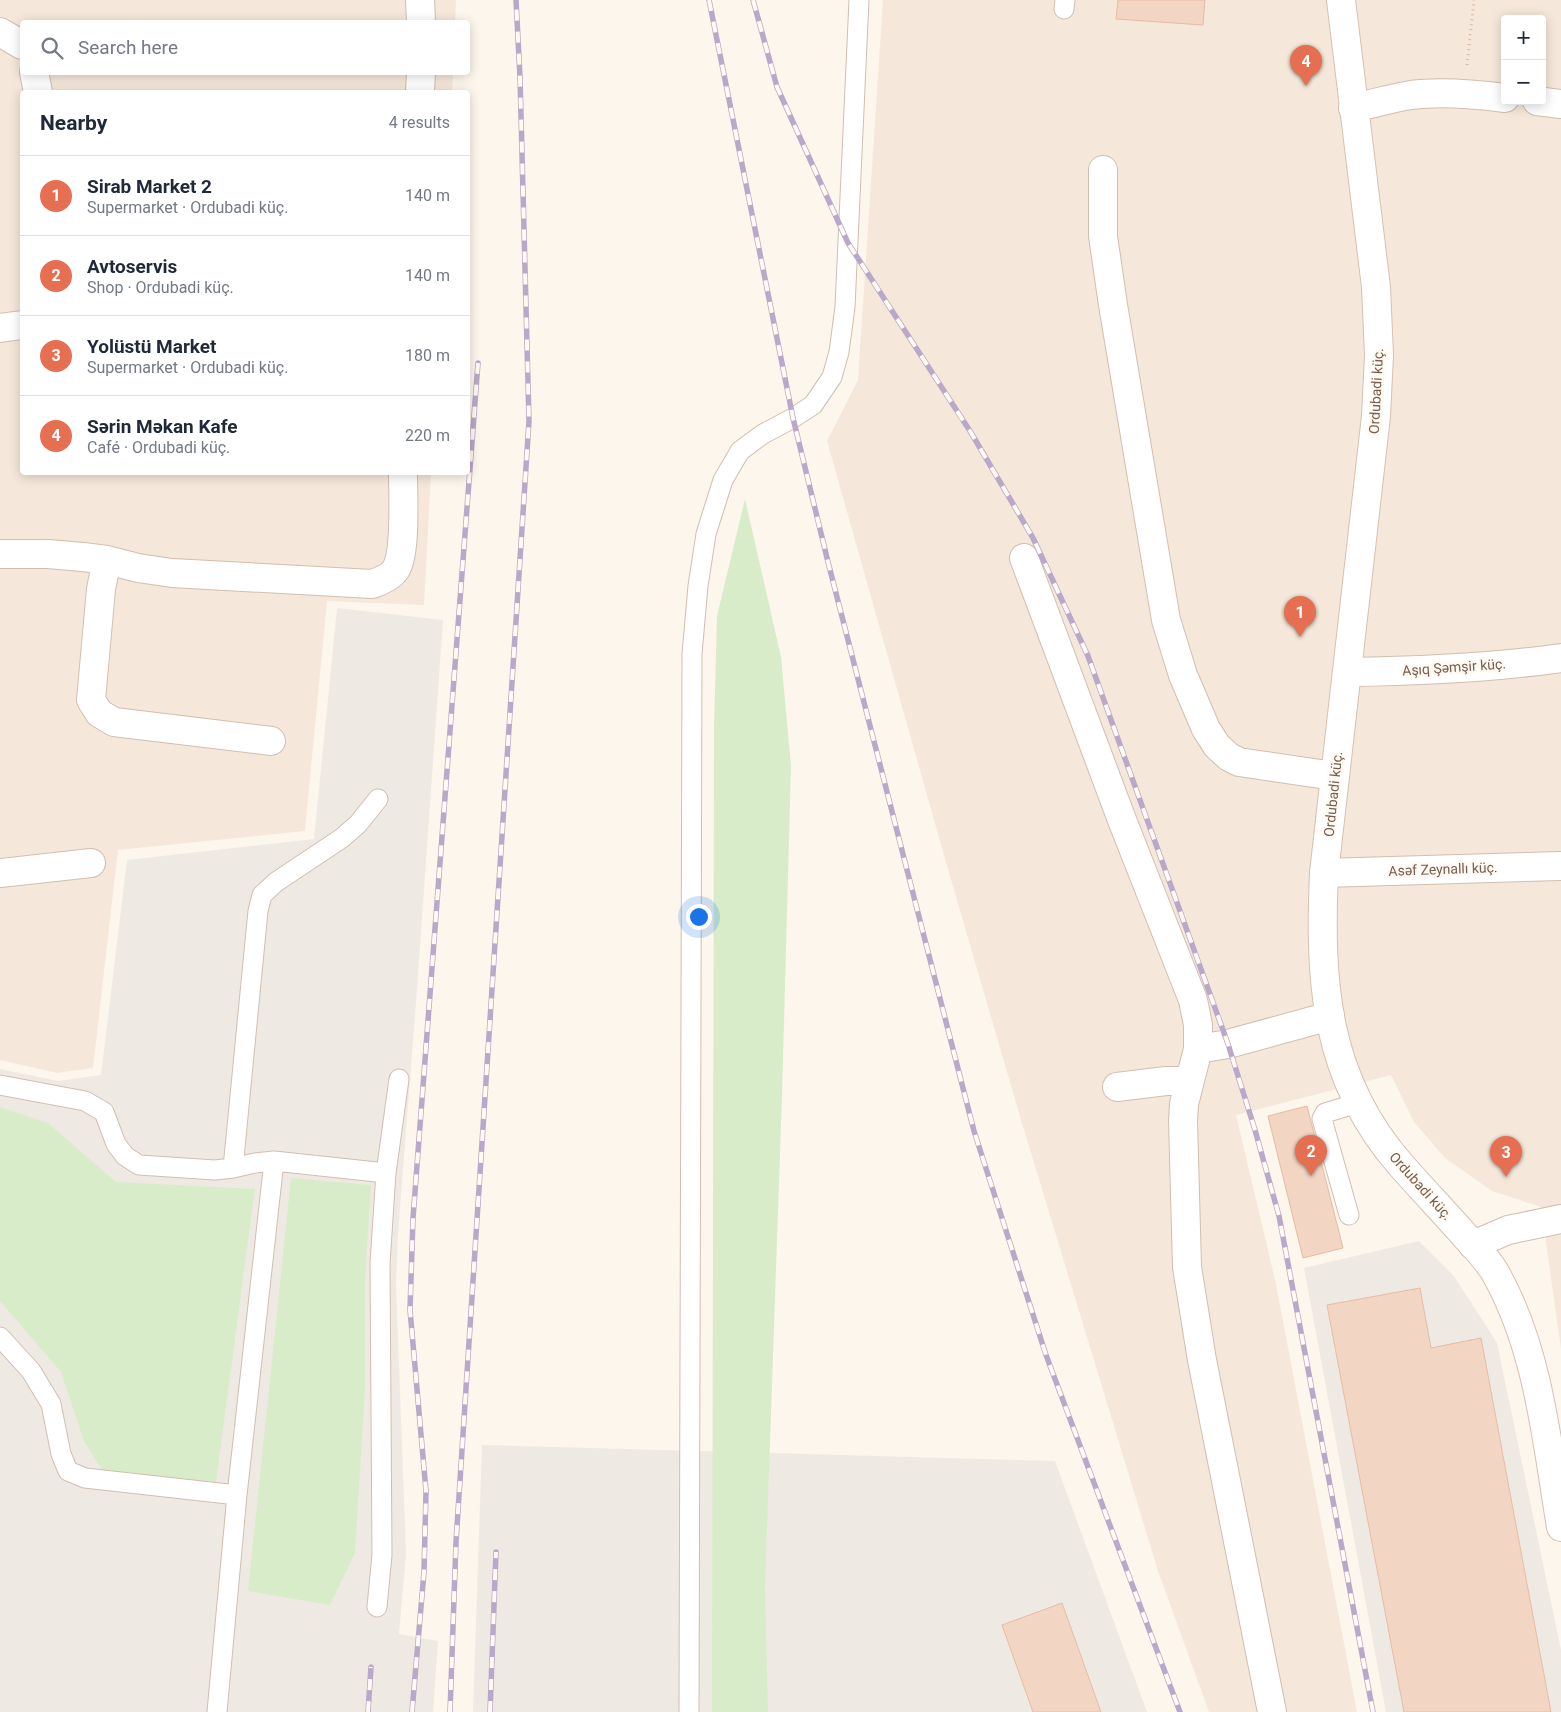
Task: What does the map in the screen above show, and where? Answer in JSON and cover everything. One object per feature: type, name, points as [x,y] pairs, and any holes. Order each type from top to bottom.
[{"type":"street","points":[[420,0],[421,20]]},
{"type":"street","name":"Ordubadi küç.","points":[[1341,0],[1376,287],[1378,355],[1376,416],[1324,873],[1322,921],[1330,1016],[1346,1075],[1358,1103],[1378,1137],[1496,1272],[1509,1298],[1532,1366],[1561,1527]]},
{"type":"street","points":[[0,32],[20,44]]},
{"type":"street","points":[[35,75],[38,90]]},
{"type":"street","points":[[420,90],[421,75]]},
{"type":"street","points":[[1353,108],[1412,95],[1465,93],[1501,98]]},
{"type":"street","points":[[1546,102],[1561,104]]},
{"type":"street","points":[[1104,170],[1103,236],[1113,305],[1166,620],[1183,675],[1206,729],[1217,746],[1229,757],[1239,762],[1334,776]]},
{"type":"street","points":[[0,328],[20,325]]},
{"type":"street","points":[[0,554],[48,554],[107,560],[138,568],[172,573],[372,584],[385,579],[397,568],[402,548],[403,475]]},
{"type":"street","points":[[1024,558],[1122,820],[1193,1000],[1198,1025],[1198,1049],[1190,1080],[1183,1121],[1187,1267],[1202,1360],[1272,1712]]},
{"type":"street","points":[[107,560],[101,589],[91,700],[99,713],[114,722],[271,741]]},
{"type":"street","name":"Aşıq Şəmşir küç.","points":[[1348,672],[1432,670],[1561,658]]},
{"type":"street","points":[[0,873],[90,863]]},
{"type":"street","name":"Asəf Zeynallı küç.","points":[[1324,873],[1561,866]]},
{"type":"street","points":[[1198,1049],[1228,1044],[1330,1016]]},
{"type":"street","points":[[1117,1087],[1166,1080],[1190,1080]]},
{"type":"street","points":[[1473,1245],[1508,1230],[1561,1220]]},
{"type":"lane","points":[[689,1712],[692,654],[698,586],[706,534],[723,480],[740,451],[763,434],[813,405],[832,377],[839,352],[845,307],[859,0]]},
{"type":"lane","points":[[233,1168],[258,911],[262,895],[276,882],[342,838],[358,824],[378,799]]},
{"type":"lane","points":[[377,1607],[382,1555],[380,1263],[386,1173],[399,1079]]},
{"type":"lane","points":[[0,1085],[85,1101],[104,1112],[116,1144],[125,1156],[139,1164],[215,1170],[274,1160],[386,1173]]},
{"type":"lane","points":[[1349,1215],[1322,1119],[1325,1112],[1358,1103]]},
{"type":"lane","points":[[217,1712],[237,1496],[274,1160]]},
{"type":"lane","points":[[0,1337],[31,1371],[51,1404],[61,1454],[68,1472],[85,1478],[237,1496]]},
{"type":"path","points":[[1465,93],[1474,0]]},
{"type":"shaded area","points":[[0,0],[456,0],[455,20],[20,20],[20,75],[453,75],[452,90],[20,90],[20,475],[431,475],[424,605],[327,601],[305,831],[118,850],[93,1068],[57,1073],[0,1060]]},
{"type":"shaded area","points":[[883,0],[1561,0],[1561,1349],[1541,1207],[1492,1191],[1445,1158],[1414,1122],[1391,1075],[1236,1115],[1276,1284],[1357,1712],[1209,1712],[1158,1571],[1021,1120],[827,441],[858,380]]},
{"type":"shaded area","points":[[337,608],[443,620],[398,1234],[396,1285],[406,1553],[399,1634],[438,1641],[433,1712],[0,1712],[0,1069],[58,1081],[101,1075],[127,860],[314,839]]},
{"type":"shaded area","points":[[1419,1241],[1454,1276],[1497,1343],[1561,1650],[1561,1712],[1386,1712],[1304,1268]]},
{"type":"shaded area","points":[[482,1445],[1055,1461],[1147,1712],[473,1712]]},
{"type":"green space","points":[[745,499],[781,657],[791,766],[765,1587],[768,1712],[712,1712],[714,728],[717,616]]},
{"type":"green space","points":[[0,1107],[48,1123],[116,1182],[255,1189],[216,1482],[102,1470],[84,1441],[61,1372],[0,1301]]},
{"type":"green space","points":[[291,1178],[371,1185],[365,1282],[365,1389],[355,1553],[330,1605],[248,1591]]},
{"type":"building","points":[[1118,0],[1205,0],[1203,25],[1116,19]]},
{"type":"building","points":[[1307,1106],[1343,1248],[1303,1258],[1268,1116]]},
{"type":"building","points":[[1420,1288],[1431,1348],[1481,1338],[1551,1712],[1404,1712],[1327,1305]]},
{"type":"building","points":[[1062,1603],[1101,1712],[1033,1712],[1002,1625]]},
{"type":"railway","points":[[450,1712],[456,1542],[529,421],[520,77],[516,0]]},
{"type":"railway","points":[[709,0],[793,418],[828,562],[974,1131],[1046,1355],[1180,1712]]},
{"type":"railway","points":[[753,0],[777,87],[848,243],[970,431],[1033,538],[1088,656],[1228,1044],[1279,1216],[1373,1712]]},
{"type":"railway","points":[[470,468],[478,363]]},
{"type":"railway","points":[[412,1712],[424,1572],[426,1491],[410,1310],[413,1218],[469,475]]},
{"type":"railway","points":[[490,1712],[496,1552]]},
{"type":"railway","points":[[368,1712],[371,1667]]},
{"type":"place","name":"Sərin Məkan Kafe","points":[[1306,86]]},
{"type":"place","name":"Sirab Market 2","points":[[1300,637]]},
{"type":"place","name":"Avtoservis","points":[[1311,1176]]},
{"type":"place","name":"Yolüstü Market","points":[[1506,1177]]}]
